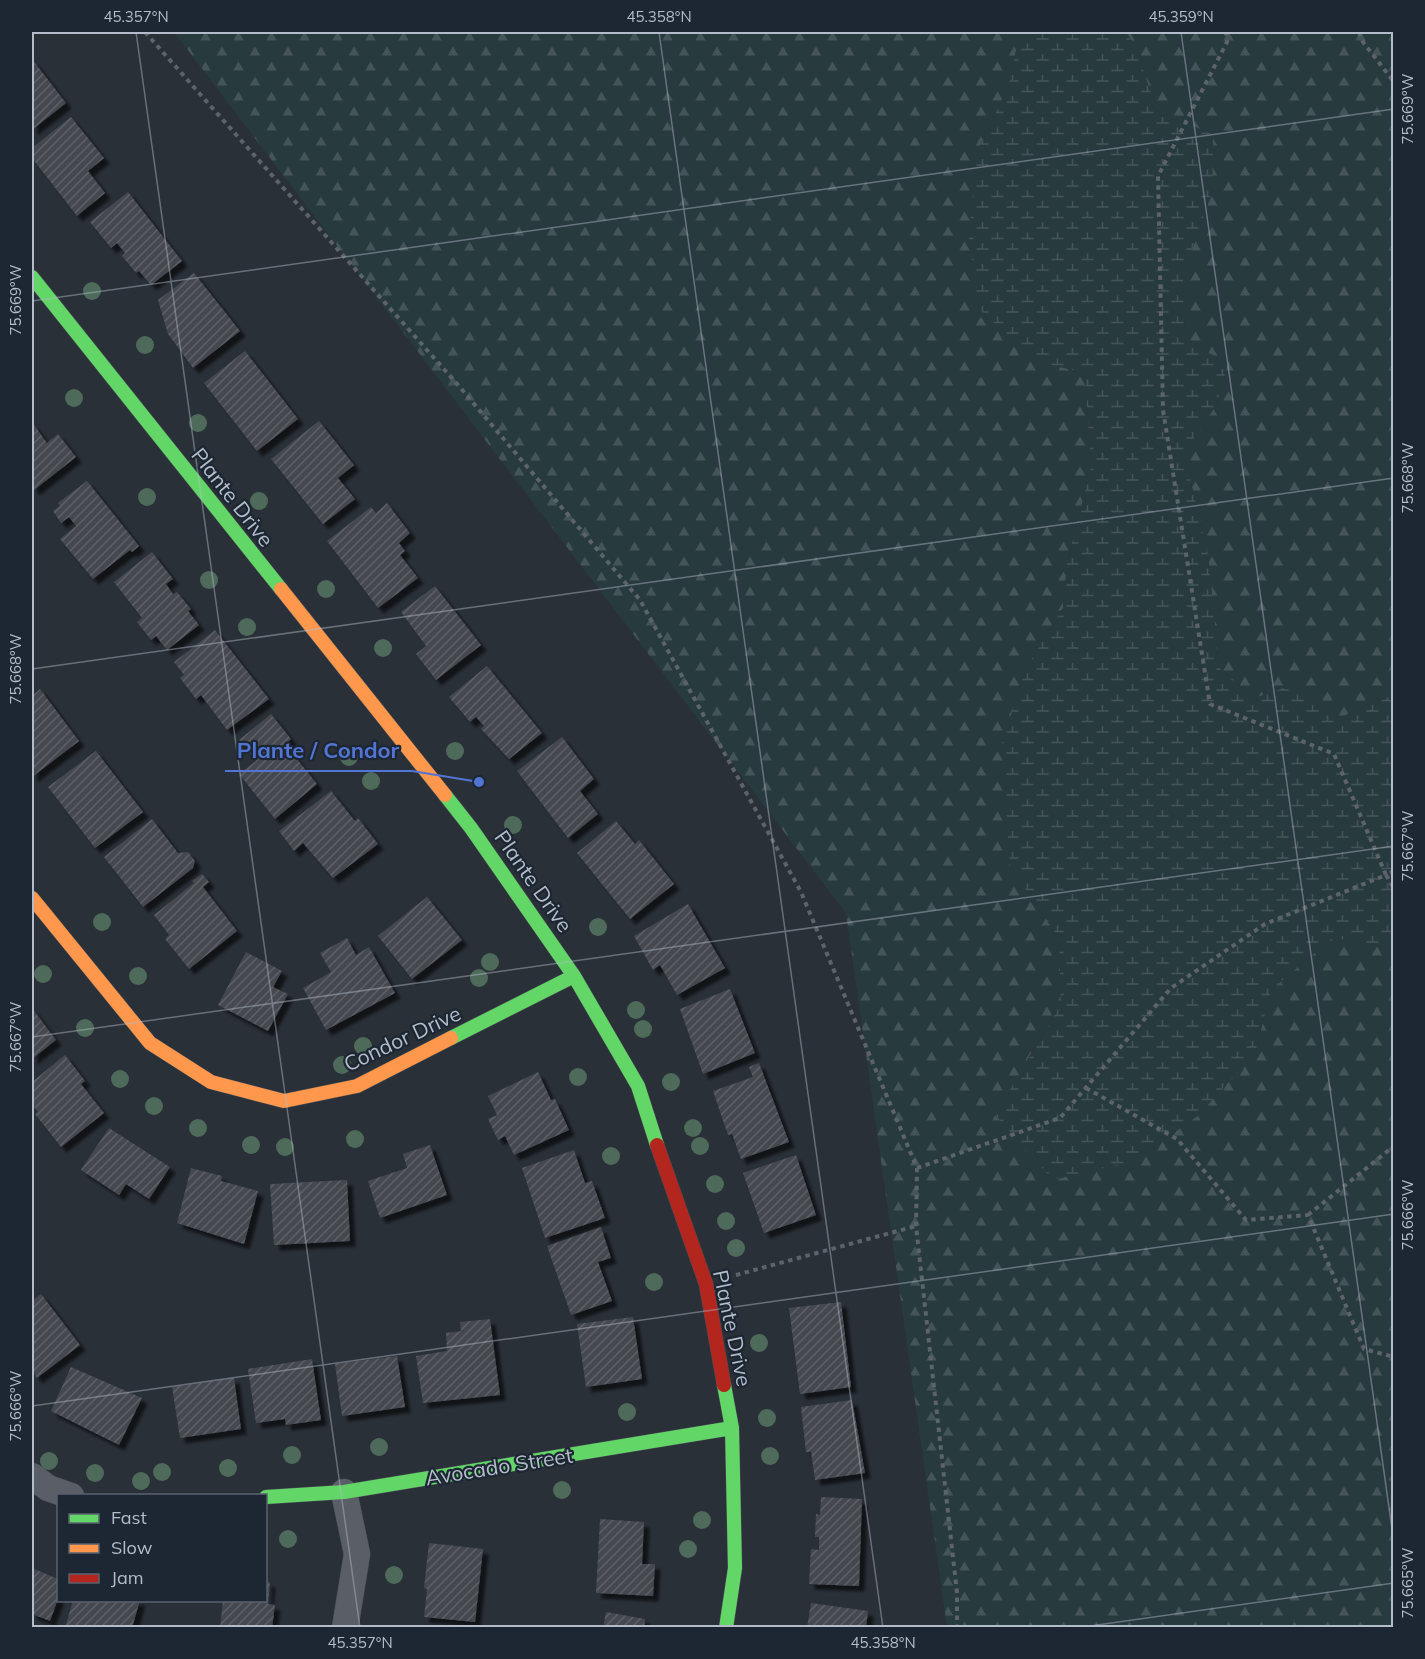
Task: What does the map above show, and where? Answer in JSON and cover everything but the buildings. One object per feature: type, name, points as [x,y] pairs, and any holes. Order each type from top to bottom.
[{"type":"street","name":"Plante Drive","points":[[32,277],[471,828],[574,976],[638,1086],[678,1210],[706,1284],[732,1428],[735,1568],[726,1628]]},
{"type":"street","name":"Condor Drive","points":[[32,898],[150,1043],[211,1082],[284,1101],[357,1086],[574,976]]},
{"type":"street","name":"Avocado Street","points":[[267,1497],[344,1492],[732,1428]]},
{"type":"street","points":[[32,1476],[48,1488],[65,1494]]},
{"type":"street","points":[[344,1492],[357,1554],[345,1628]]},
{"type":"path","points":[[146,32],[458,385],[640,600],[801,892],[917,1168],[916,1226],[957,1593],[957,1628]]},
{"type":"path","points":[[1226,32],[1227,42],[1158,176],[1163,410],[1210,704],[1334,754],[1394,889]]},
{"type":"path","points":[[1359,32],[1363,42],[1394,82]]},
{"type":"path","points":[[917,1168],[1060,1118],[1171,988],[1265,924],[1394,871]]},
{"type":"path","points":[[1086,1088],[1177,1139],[1246,1220],[1308,1215],[1394,1146]]},
{"type":"path","points":[[1308,1215],[1364,1349],[1394,1357]]},
{"type":"path","points":[[706,1284],[916,1226]]},
{"type":"green space","points":[[174,32],[1020,32],[1008,88],[977,152],[1036,361],[1085,373],[1091,467],[1067,564],[1063,608],[1026,668],[1010,867],[1059,938],[1061,1004],[1027,1060],[1255,1053],[1271,990],[1332,938],[1393,947],[1393,1627],[947,1627],[846,913]]},
{"type":"green space","points":[[1020,32],[1126,32],[1134,44],[1157,109],[1213,135],[1212,192],[1183,277],[1185,341],[1228,363],[1217,404],[1184,453],[1208,555],[1219,668],[1255,698],[1295,684],[1339,718],[1394,694],[1393,947],[1332,938],[1271,990],[1255,1053],[1198,1116],[1133,1161],[1053,1180],[995,1115],[1061,1004],[1059,938],[1010,867],[1002,743],[1026,668],[1063,608],[1067,564],[1091,467],[1085,373],[1036,361],[978,308],[969,238],[977,152],[1008,88]]},
{"type":"green space","points":[[1126,32],[1393,32],[1393,694],[1339,718],[1295,685],[1255,698],[1219,668],[1208,555],[1184,453],[1217,404],[1228,363],[1185,341],[1183,277],[1212,192],[1156,109],[1134,44]]},
{"type":"traffic: fast","points":[[32,277],[281,589]]},
{"type":"traffic: fast","points":[[445,795],[471,828],[574,976],[638,1086],[657,1145]]},
{"type":"traffic: fast","points":[[451,1038],[574,976]]},
{"type":"traffic: fast","points":[[724,1385],[732,1428],[735,1568],[726,1628]]},
{"type":"traffic: fast","points":[[267,1497],[344,1492],[732,1428]]},
{"type":"traffic: slow","points":[[281,589],[445,795]]},
{"type":"traffic: slow","points":[[32,898],[150,1043],[211,1082],[284,1101],[357,1086],[451,1038]]},
{"type":"traffic: jam","points":[[657,1145],[706,1284],[724,1385]]},
{"type":"place","name":"Plante / Condor","points":[[479,782]]}]
